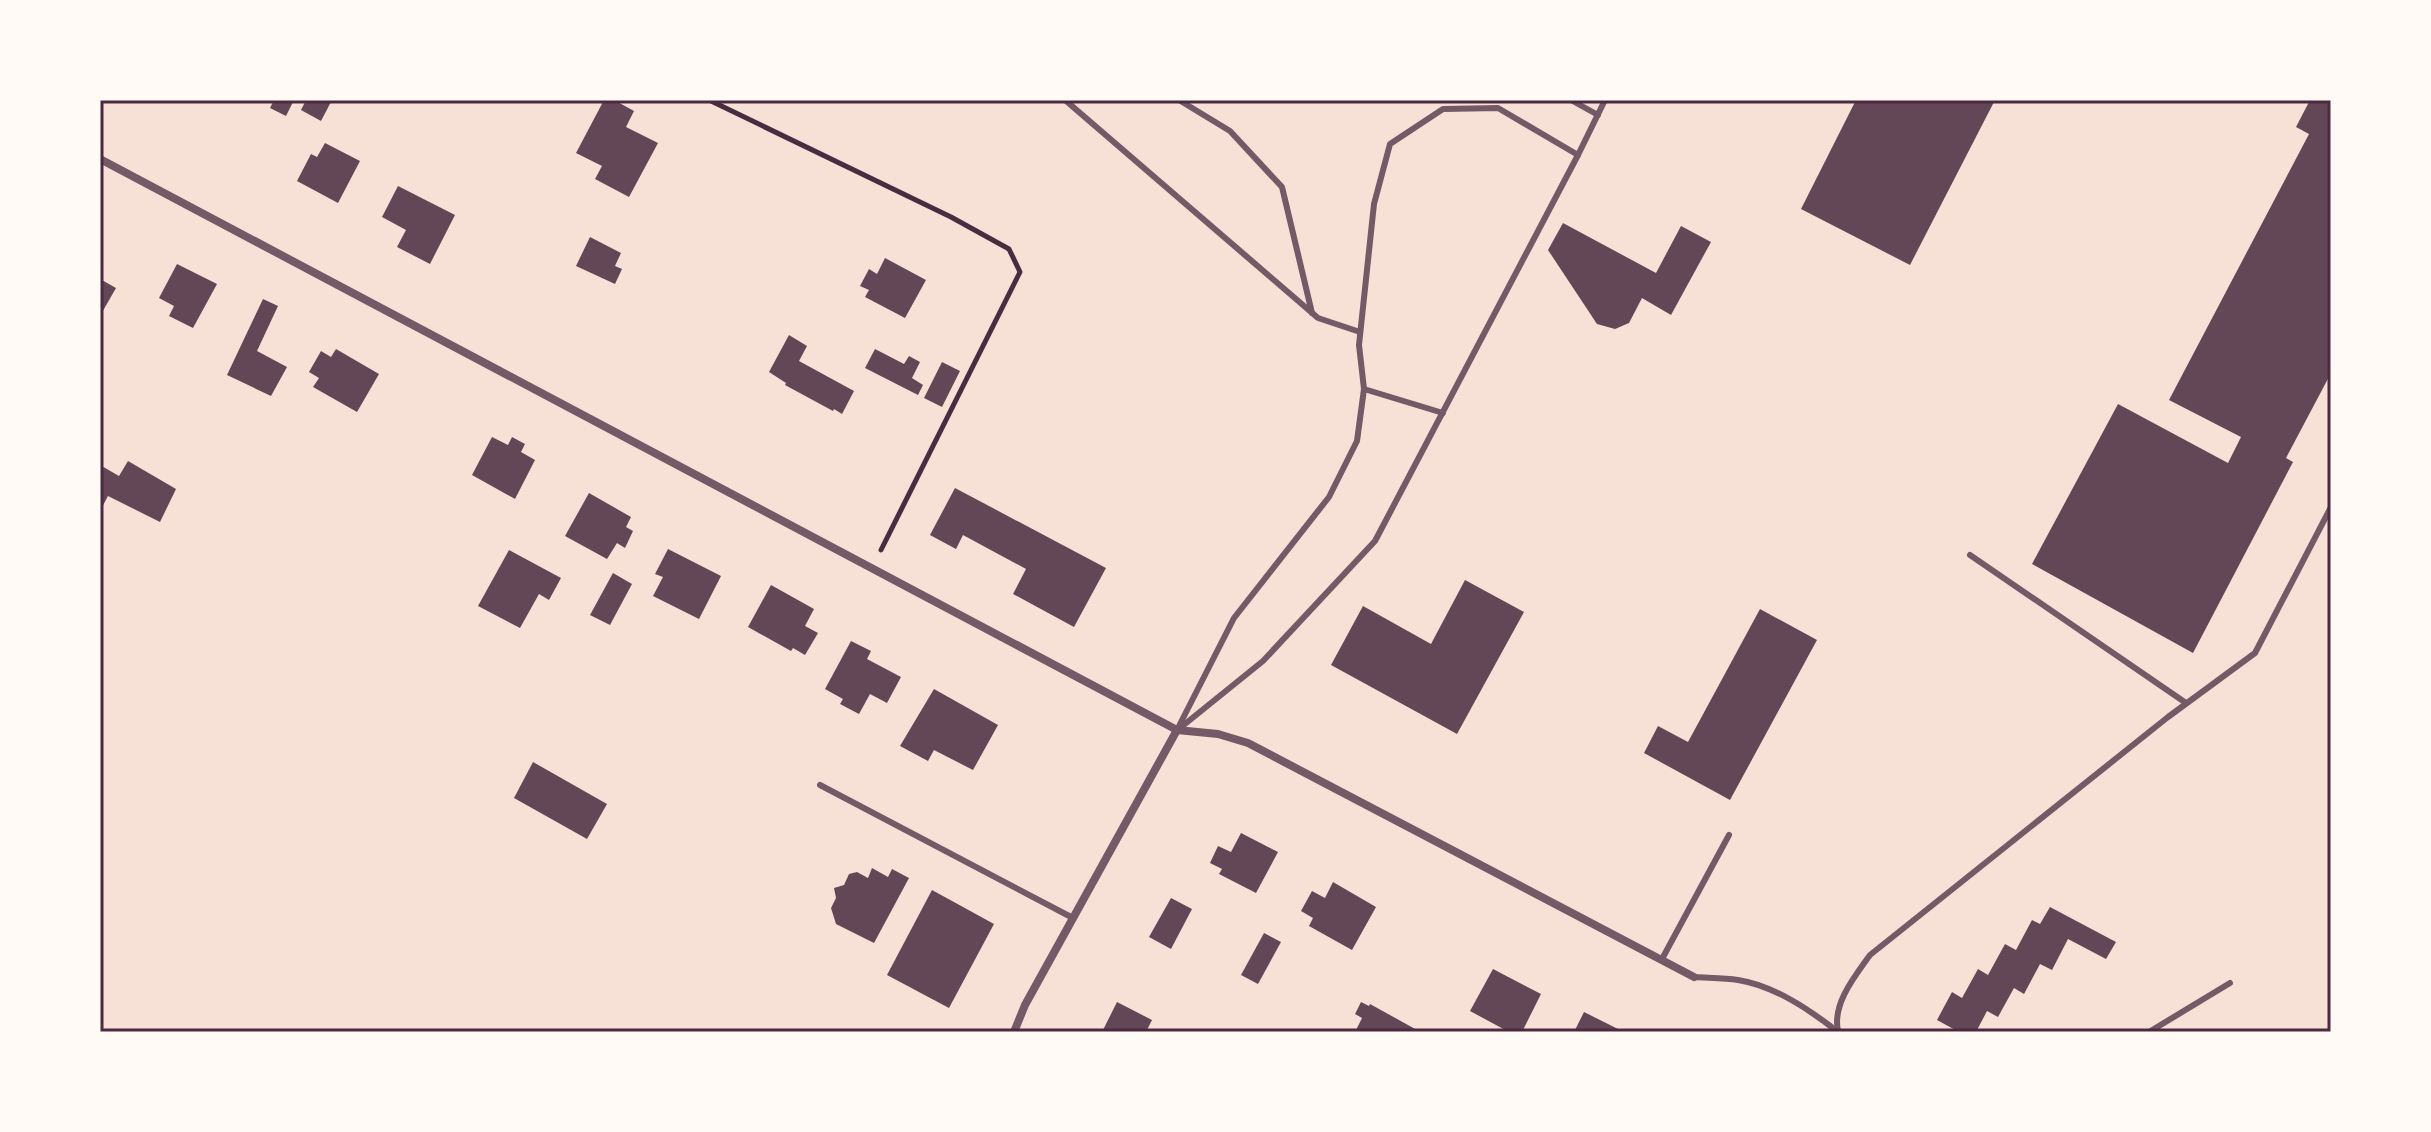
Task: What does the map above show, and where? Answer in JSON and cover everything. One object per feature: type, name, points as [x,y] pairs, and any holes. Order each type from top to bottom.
[{"type":"street","points":[[100,159],[1177,730],[1218,734],[1248,743],[1694,977]]},
{"type":"street","points":[[1014,1032],[1025,1005],[1177,730]]},
{"type":"lane","points":[[1065,100],[1318,318],[1360,332]]},
{"type":"lane","points":[[1179,100],[1230,131],[1282,187],[1312,313]]},
{"type":"lane","points":[[1498,108],[1501,100]]},
{"type":"lane","points":[[1571,100],[1598,115]]},
{"type":"lane","points":[[1177,730],[1263,661],[1375,541],[1605,100]]},
{"type":"lane","points":[[1177,730],[1234,618],[1329,497],[1357,441],[1364,389],[1359,345],[1374,204],[1390,144],[1443,109],[1498,108],[1578,155]]},
{"type":"lane","points":[[1364,389],[1443,413]]},
{"type":"lane","points":[[1838,1032],[1836,1021],[1839,1008],[1870,955],[2186,703],[2255,653],[2331,507]]},
{"type":"lane","points":[[1970,555],[2186,703]]},
{"type":"lane","points":[[820,785],[1073,918]]},
{"type":"lane","points":[[1662,959],[1729,835]]},
{"type":"lane","points":[[1694,977],[1739,980],[1756,985],[1801,1005],[1838,1032]]},
{"type":"lane","points":[[2149,1032],[2230,983]]},
{"type":"path","points":[[709,100],[951,217],[1009,249],[1020,272],[871,568]]},
{"type":"building","points":[[274,100],[294,100],[286,116],[270,108]]},
{"type":"building","points":[[306,100],[332,100],[321,121],[301,110]]},
{"type":"building","points":[[604,100],[614,100],[634,111],[626,127],[658,143],[629,197],[595,179],[602,166],[576,153]]},
{"type":"building","points":[[1856,100],[1995,100],[1910,265],[1801,209]]},
{"type":"building","points":[[2310,100],[2331,100],[2331,373],[2286,458],[2293,462],[2193,653],[2032,564],[2118,404],[2228,463],[2241,437],[2169,400],[2309,134],[2296,127]]},
{"type":"building","points":[[325,143],[360,161],[338,203],[297,181],[311,154],[317,157]]},
{"type":"building","points":[[398,186],[455,215],[430,264],[397,247],[406,230],[382,217]]},
{"type":"building","points":[[1563,223],[1656,273],[1681,226],[1711,242],[1671,315],[1642,298],[1629,323],[1615,329],[1597,324],[1548,250]]},
{"type":"building","points":[[590,237],[621,253],[615,266],[622,269],[615,284],[576,266]]},
{"type":"building","points":[[885,258],[926,280],[905,318],[865,297],[869,290],[860,286],[869,269],[877,274]]},
{"type":"building","points":[[177,264],[217,284],[193,328],[169,316],[174,306],[159,298]]},
{"type":"building","points":[[100,279],[116,288],[100,316]]},
{"type":"building","points":[[263,299],[278,306],[257,351],[287,367],[271,396],[227,375]]},
{"type":"building","points":[[789,335],[807,346],[799,361],[854,391],[842,414],[785,385],[769,372]]},
{"type":"building","points":[[336,349],[379,374],[357,412],[313,387],[319,378],[309,372],[321,351],[331,357]]},
{"type":"building","points":[[875,349],[904,364],[909,356],[920,362],[912,378],[923,385],[918,395],[865,368]]},
{"type":"building","points":[[942,362],[960,371],[942,407],[924,398]]},
{"type":"building","points":[[492,437],[508,445],[512,437],[525,444],[521,452],[535,460],[515,499],[472,475]]},
{"type":"building","points":[[128,461],[176,489],[160,522],[108,496],[100,511],[100,465],[119,476]]},
{"type":"building","points":[[955,488],[1106,568],[1074,627],[1013,594],[1026,569],[963,535],[956,549],[930,535]]},
{"type":"building","points":[[589,493],[631,517],[626,527],[633,531],[625,548],[617,543],[607,559],[565,536]]},
{"type":"building","points":[[668,549],[721,576],[699,619],[653,596],[663,577],[655,574]]},
{"type":"building","points":[[509,550],[561,578],[549,600],[539,594],[520,628],[478,606]]},
{"type":"building","points":[[613,573],[632,584],[610,625],[590,615]]},
{"type":"building","points":[[1465,580],[1524,612],[1457,734],[1331,665],[1363,606],[1431,644]]},
{"type":"building","points":[[771,585],[814,609],[805,626],[818,633],[805,655],[793,648],[791,651],[748,627]]},
{"type":"building","points":[[1760,609],[1817,640],[1730,800],[1644,753],[1658,726],[1688,742]]},
{"type":"building","points":[[851,641],[871,651],[867,659],[901,677],[887,703],[870,694],[859,714],[840,704],[843,699],[825,689]]},
{"type":"building","points":[[934,689],[998,725],[973,770],[934,750],[928,761],[900,746]]},
{"type":"building","points":[[533,762],[607,804],[587,839],[514,798]]},
{"type":"building","points":[[1241,833],[1278,852],[1256,893],[1219,874],[1222,869],[1210,863],[1218,846],[1231,852]]},
{"type":"building","points":[[872,868],[888,877],[892,869],[909,878],[874,943],[836,924],[831,908],[836,898],[834,888],[844,885],[849,874],[857,872],[868,878]]},
{"type":"building","points":[[1333,882],[1376,907],[1352,950],[1309,926],[1313,918],[1301,911],[1312,891],[1325,898]]},
{"type":"building","points":[[932,890],[994,924],[949,1008],[887,975]]},
{"type":"building","points":[[1171,898],[1192,909],[1171,949],[1149,937]]},
{"type":"building","points":[[2050,907],[2116,942],[2106,959],[2068,939],[2052,970],[2040,964],[2024,994],[2014,988],[1998,1017],[1987,1011],[1976,1032],[1959,1032],[1937,1020],[1952,992],[1962,998],[1978,969],[1988,975],[2005,944],[2016,950],[2032,920],[2040,924]]},
{"type":"building","points":[[1264,933],[1281,942],[1258,984],[1241,975]]},
{"type":"building","points":[[1493,969],[1541,994],[1522,1032],[1509,1032],[1470,1011]]},
{"type":"building","points":[[1117,1002],[1152,1020],[1146,1032],[1102,1032]]},
{"type":"building","points":[[1361,1002],[1370,1004],[1416,1032],[1355,1032],[1362,1018],[1355,1014]]},
{"type":"building","points":[[1584,1012],[1624,1032],[1574,1032]]}]
